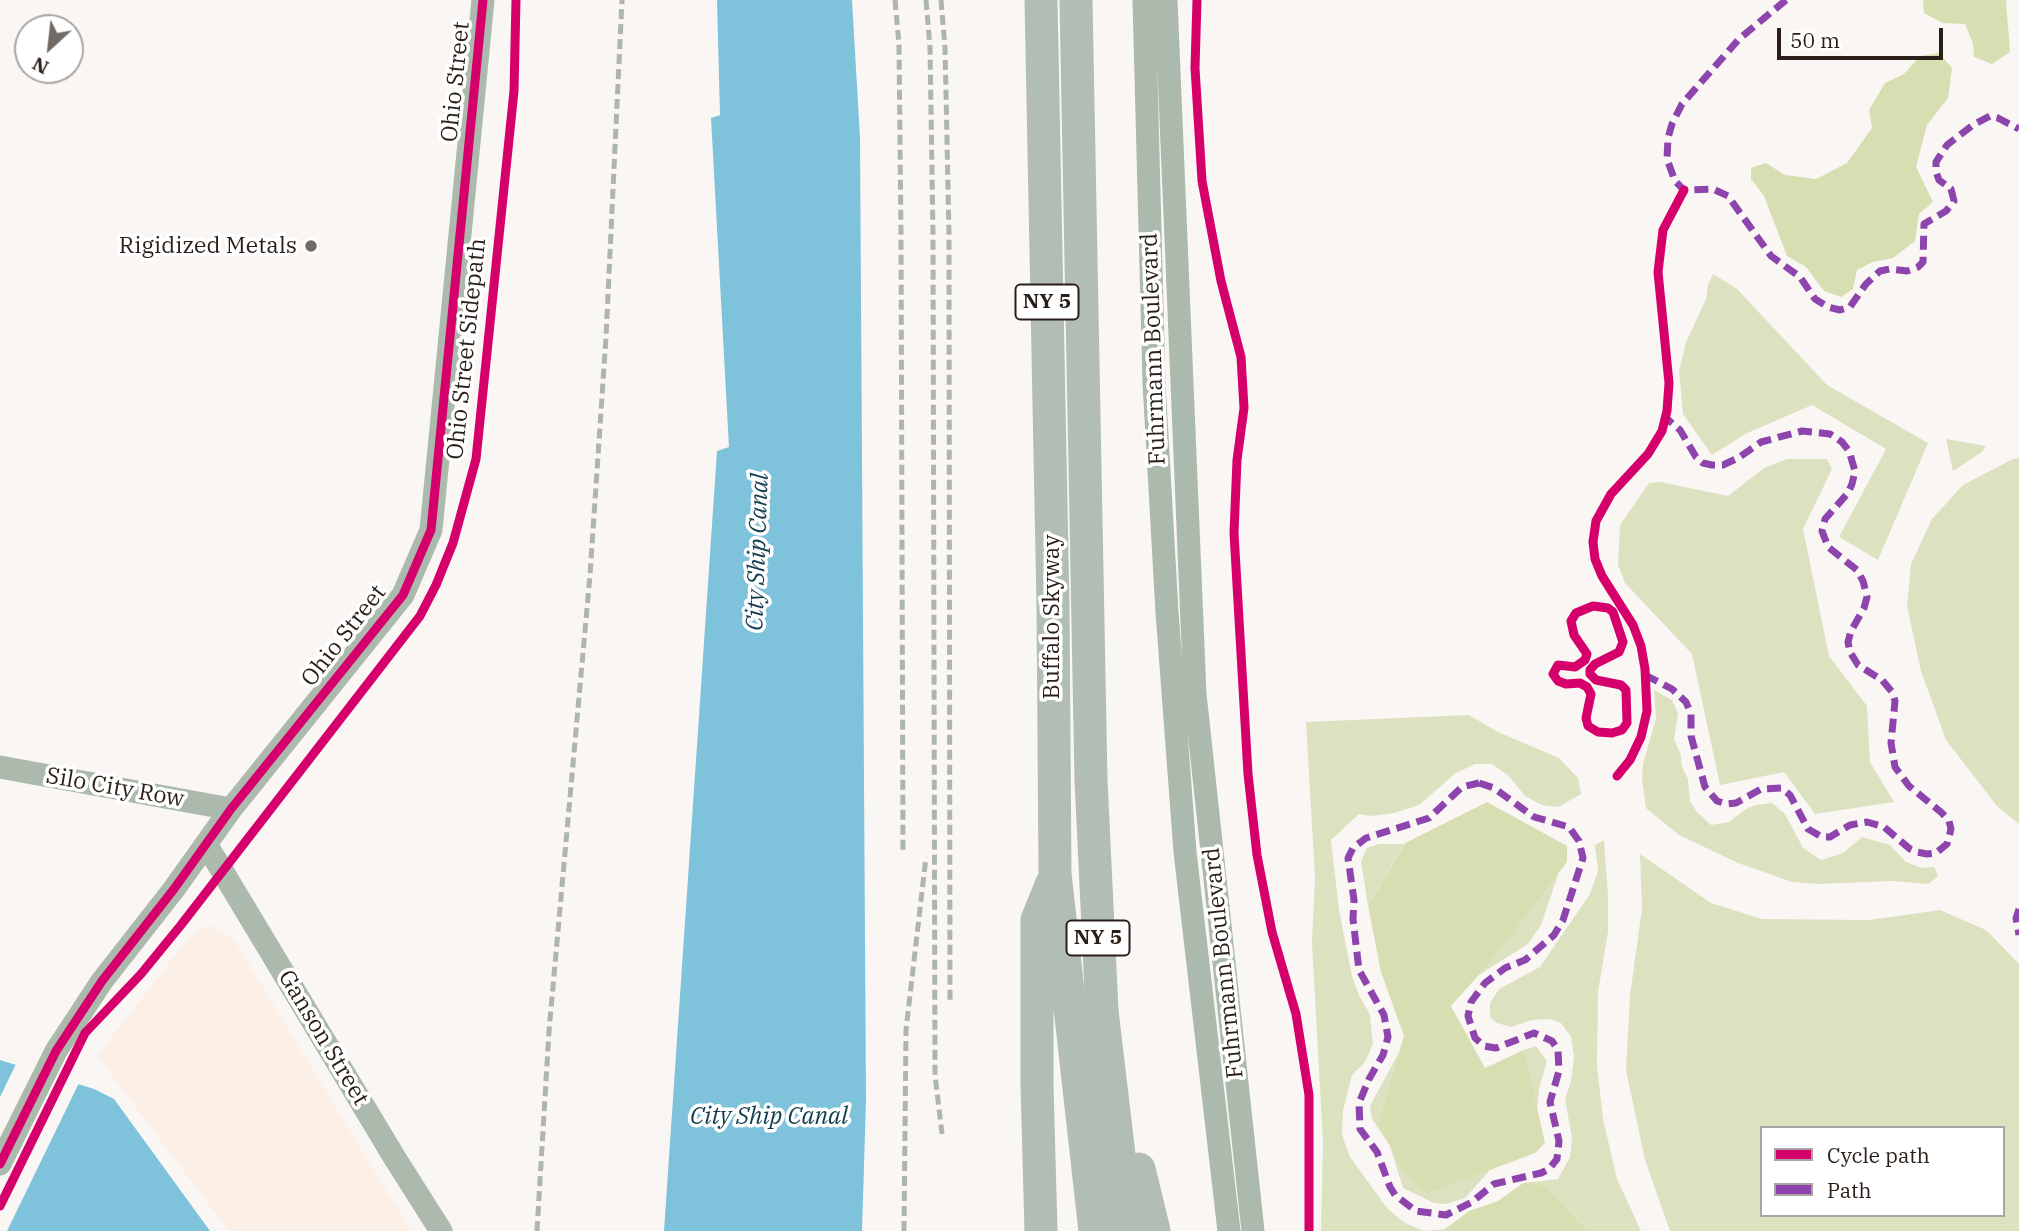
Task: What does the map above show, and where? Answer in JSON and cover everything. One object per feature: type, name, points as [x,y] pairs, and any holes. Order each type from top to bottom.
[{"type":"highway","name":"Buffalo Skyway","points":[[1041,0],[1053,605],[1055,874],[1095,1231]]},
{"type":"highway","name":"Buffalo Skyway","points":[[1076,0],[1091,780],[1102,1011],[1128,1231]]},
{"type":"highway","points":[[1041,1231],[1037,1085],[1037,920],[1055,874]]},
{"type":"highway","points":[[1102,1011],[1154,1231]]},
{"type":"street","name":"Ohio Street","points":[[0,1164],[56,1051],[102,981],[174,889],[231,809],[403,594],[431,530],[483,0]]},
{"type":"street","name":"Fuhrmann Boulevard","points":[[1144,0],[1154,383],[1184,696],[1253,1231]]},
{"type":"street","name":"Fuhrmann Boulevard","points":[[1166,0],[1184,696],[1185,852],[1229,1231]]},
{"type":"street","name":"Silo City Row","points":[[0,767],[231,809]]},
{"type":"street","name":"Ganson Street","points":[[206,844],[396,1160],[442,1231]]},
{"type":"shaded area","points":[[208,925],[233,938],[411,1231],[229,1231],[97,1056],[190,936]]},
{"type":"green space","points":[[1923,0],[2006,0],[2010,52],[1992,64],[1974,57],[1973,44],[1965,24],[1943,23],[1924,13]]},
{"type":"green space","points":[[1939,53],[1952,68],[1948,98],[1927,125],[1916,167],[1933,202],[1919,214],[1915,241],[1893,258],[1873,262],[1857,270],[1853,289],[1841,297],[1824,291],[1806,267],[1787,256],[1764,196],[1751,179],[1751,168],[1766,163],[1785,175],[1816,179],[1847,163],[1872,128],[1869,110],[1885,83],[1904,74],[1920,56]]},
{"type":"green space","points":[[1713,274],[1737,289],[1827,385],[1928,443],[1878,560],[1839,537],[1886,449],[1812,405],[1745,434],[1712,455],[1683,414],[1679,371],[1686,342],[1706,299]]},
{"type":"green space","points":[[1946,439],[1986,446],[1982,452],[1953,471]]},
{"type":"green space","points":[[2019,458],[2019,824],[1997,806],[1946,740],[1921,671],[1907,606],[1911,564],[1932,519],[1963,485]]},
{"type":"green space","points":[[1787,459],[1827,459],[1832,469],[1803,529],[1829,656],[1867,706],[1870,762],[1894,802],[1815,814],[1784,772],[1720,785],[1692,654],[1625,583],[1618,565],[1620,525],[1649,483],[1660,482],[1728,496],[1764,468]]},
{"type":"green space","points":[[1654,690],[1672,700],[1678,713],[1674,740],[1688,779],[1690,801],[1711,825],[1729,822],[1756,805],[1772,803],[1785,814],[1803,848],[1821,860],[1843,853],[1862,837],[1890,845],[1906,862],[1922,868],[1934,867],[1938,876],[1928,884],[1891,881],[1818,884],[1792,882],[1738,863],[1679,835],[1646,808],[1643,764],[1656,718]]},
{"type":"green space","points":[[1469,715],[1498,732],[1559,758],[1578,778],[1581,794],[1558,807],[1542,805],[1525,796],[1509,776],[1492,764],[1475,764],[1456,773],[1419,805],[1394,813],[1371,816],[1359,814],[1331,840],[1339,910],[1352,976],[1370,1015],[1373,1044],[1365,1062],[1352,1075],[1343,1111],[1342,1135],[1350,1157],[1387,1208],[1405,1223],[1424,1231],[1321,1231],[1323,1142],[1312,943],[1315,878],[1306,722]]},
{"type":"green space","points":[[1487,802],[1567,846],[1567,862],[1485,968],[1451,1006],[1485,1068],[1524,1050],[1545,1143],[1535,1153],[1427,1194],[1401,1168],[1378,1122],[1404,1036],[1381,972],[1368,906],[1405,843]]},
{"type":"green space","points":[[1604,840],[1608,932],[1598,992],[1597,1065],[1603,1119],[1617,1179],[1641,1231],[1588,1231],[1547,1188],[1533,1182],[1558,1179],[1570,1157],[1572,1138],[1565,1099],[1571,1081],[1574,1056],[1571,1037],[1561,1023],[1549,1019],[1532,1020],[1511,1027],[1497,1023],[1490,1017],[1490,1003],[1499,989],[1540,967],[1590,894],[1598,871],[1595,845]]},
{"type":"green space","points":[[1379,844],[1404,844],[1368,906],[1361,861],[1367,848]]},
{"type":"green space","points":[[1640,854],[1711,903],[1762,919],[1869,920],[1940,910],[1986,930],[2019,964],[2019,1231],[1670,1231],[1645,1160],[1626,1070],[1630,996],[1642,908]]},
{"type":"green space","points":[[1559,872],[1541,925],[1528,944],[1477,976]]},
{"type":"green space","points":[[1536,1046],[1547,1061],[1539,1089],[1537,1110],[1524,1050]]},
{"type":"green space","points":[[1399,1052],[1378,1122],[1427,1194],[1490,1170],[1465,1198],[1446,1204],[1434,1203],[1403,1188],[1390,1146],[1372,1119],[1370,1106]]},
{"type":"green space","points":[[1533,1182],[1547,1188],[1588,1231],[1446,1231],[1445,1229],[1469,1211],[1498,1201],[1523,1183]]},
{"type":"water","name":"City Ship Canal","points":[[717,0],[852,0],[860,138],[866,1100],[862,1231],[664,1231],[717,451],[729,447],[711,118],[720,115]]},
{"type":"water","points":[[0,1060],[94,1089],[114,1099],[210,1231],[0,1231]]},
{"type":"pier","points":[[17,1062],[80,1081],[7,1231],[0,1231],[0,1097]]},
{"type":"railway","points":[[537,1231],[549,1031],[590,575],[606,337],[622,0]]},
{"type":"railway","points":[[895,0],[899,45],[901,234],[903,854]]},
{"type":"railway","points":[[926,0],[930,47],[933,234],[935,1075],[942,1134]]},
{"type":"railway","points":[[941,0],[945,47],[949,234],[950,1004]]},
{"type":"railway","points":[[904,1231],[906,1030],[926,857]]},
{"type":"marked path","points":[[1786,0],[1739,39],[1682,104],[1668,138],[1667,159],[1675,181],[1684,190],[1713,189],[1728,196],[1771,256],[1800,277],[1815,299],[1828,307],[1840,310],[1850,307],[1866,284],[1880,271],[1907,271],[1923,262],[1924,224],[1946,211],[1954,201],[1951,189],[1939,180],[1936,172],[1936,162],[1947,145],[1990,116],[2019,129]]},
{"type":"marked path","points":[[1645,675],[1672,689],[1686,702],[1691,714],[1691,736],[1705,787],[1717,801],[1736,803],[1761,789],[1781,788],[1790,795],[1808,829],[1822,837],[1830,837],[1850,825],[1867,822],[1884,827],[1917,852],[1936,853],[1947,844],[1951,829],[1949,821],[1909,786],[1895,767],[1891,743],[1895,701],[1892,692],[1882,680],[1858,665],[1850,652],[1848,642],[1851,631],[1867,597],[1857,570],[1828,547],[1822,531],[1825,519],[1848,493],[1852,484],[1855,471],[1849,451],[1830,434],[1802,431],[1761,442],[1738,458],[1723,465],[1712,465],[1703,463],[1696,457],[1680,430],[1665,417]]},
{"type":"marked path","points":[[1479,783],[1494,788],[1534,817],[1569,827],[1579,841],[1583,858],[1563,920],[1554,935],[1525,960],[1505,968],[1485,983],[1471,1002],[1468,1016],[1475,1038],[1484,1046],[1496,1048],[1534,1033],[1552,1041],[1558,1050],[1559,1071],[1550,1102],[1559,1141],[1557,1159],[1549,1169],[1541,1173],[1494,1184],[1472,1202],[1446,1215],[1416,1211],[1395,1195],[1377,1152],[1360,1129],[1359,1103],[1383,1055],[1388,1037],[1384,1015],[1359,970],[1348,858],[1353,848],[1366,838],[1429,818],[1462,787],[1479,783]]},
{"type":"marked path","points":[[2019,909],[2016,918],[2019,935]]},
{"type":"cycle path","name":"Ohio Street Sidepath","points":[[0,1164],[56,1051],[102,981],[174,889],[231,809],[403,595],[431,530],[483,0]]},
{"type":"cycle path","name":"Ohio Street Sidepath","points":[[0,1206],[85,1033],[141,974],[181,925],[420,616],[436,585],[453,543],[476,459],[514,91],[516,0]]},
{"type":"cycle path","points":[[1197,0],[1195,68],[1202,181],[1221,281],[1241,357],[1244,408],[1237,460],[1234,533],[1248,774],[1257,855],[1272,932],[1296,1014],[1309,1095],[1309,1231]]},
{"type":"cycle path","points":[[1617,776],[1630,760],[1641,737],[1647,711],[1645,669],[1641,646],[1633,625],[1602,576],[1595,559],[1593,542],[1596,521],[1611,494],[1648,454],[1662,431],[1669,383],[1658,272],[1663,230],[1684,190]]},
{"type":"cycle path","points":[[1593,606],[1608,608],[1613,612],[1623,642],[1619,652],[1595,664],[1590,670],[1596,680],[1621,685],[1626,690],[1627,723],[1622,730],[1612,733],[1598,732],[1588,726],[1586,718],[1591,694],[1587,687],[1580,683],[1566,684],[1558,681],[1553,674],[1558,665],[1575,667],[1585,660],[1587,654],[1574,635],[1571,621],[1576,613],[1593,606]]},
{"type":"place","name":"Rigidized Metals","points":[[311,246]]}]
